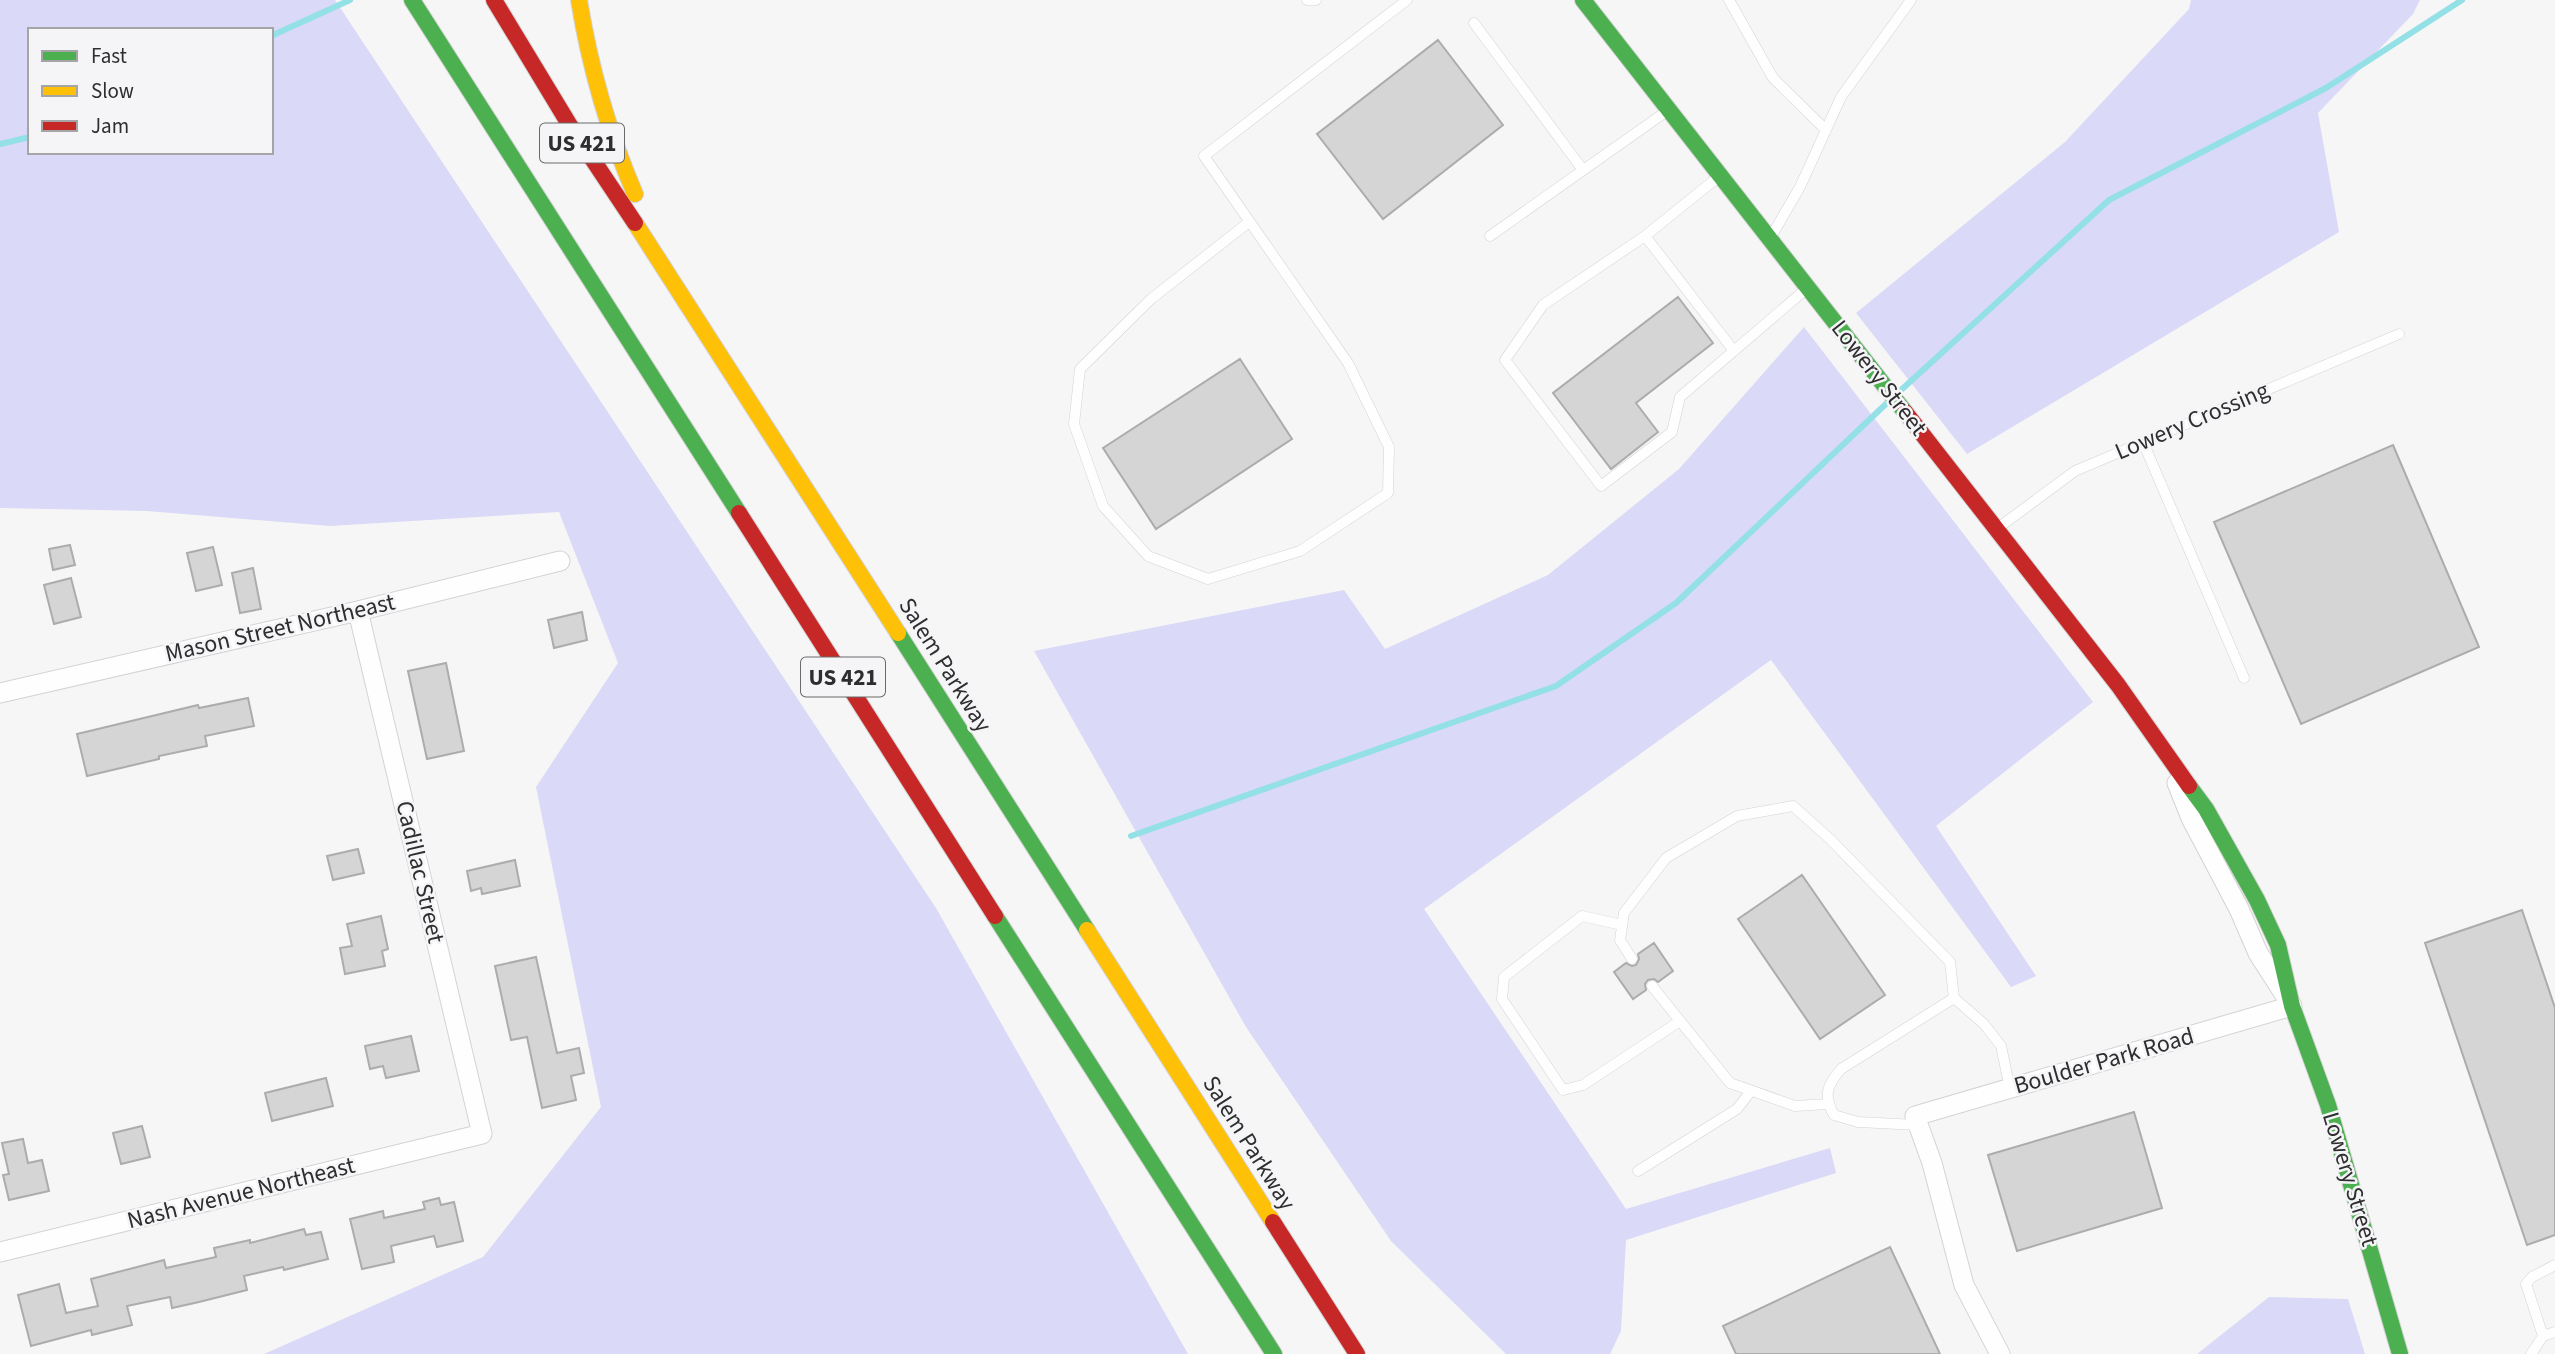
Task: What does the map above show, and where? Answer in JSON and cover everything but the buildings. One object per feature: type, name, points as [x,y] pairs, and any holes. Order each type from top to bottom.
[{"type":"main road","name":"US 421","points":[[412,0],[1273,1354]]},
{"type":"main road","name":"Salem Parkway","points":[[494,0],[569,124],[675,283],[1357,1354]]},
{"type":"main road","points":[[579,0],[593,77],[606,123],[624,172],[675,283]]},
{"type":"main road","name":"Lowery Street","points":[[1583,0],[2118,685],[2168,760]]},
{"type":"main road","name":"Lowery Street","points":[[2292,1006],[2328,1105],[2400,1354]]},
{"type":"street","name":"Mason Street Northeast","points":[[0,693],[358,611],[559,561]]},
{"type":"street","name":"Cadillac Street","points":[[358,611],[482,1134]]},
{"type":"street","name":"Lowery Street","points":[[2168,760],[2191,818],[2259,953],[2292,1006]]},
{"type":"street","name":"Boulder Park Road","points":[[1917,1121],[2010,1089],[2292,1006]]},
{"type":"street","points":[[1917,1121],[1932,1163],[1965,1285],[2000,1354]]},
{"type":"street","name":"Nash Avenue Northeast","points":[[0,1252],[482,1134]]},
{"type":"lane","points":[[1307,0],[1315,0]]},
{"type":"lane","points":[[1249,222],[1151,299],[1080,369],[1074,424],[1103,506],[1148,556],[1208,579],[1300,551],[1388,493],[1389,447],[1349,363],[1203,156],[1407,0]]},
{"type":"lane","points":[[1729,0],[1773,78],[1826,130]]},
{"type":"lane","points":[[1769,239],[1800,187],[1841,97],[1911,0]]},
{"type":"lane","points":[[1474,23],[1583,170]]},
{"type":"lane","points":[[1490,236],[1669,109]]},
{"type":"lane","points":[[1720,175],[1645,236],[1544,305],[1505,360],[1601,486],[1671,432],[1680,397],[1808,287]]},
{"type":"lane","points":[[1645,236],[1734,351]]},
{"type":"lane","name":"Lowery Crossing","points":[[1996,529],[2075,471],[2399,334]]},
{"type":"lane","points":[[2143,442],[2244,678]]},
{"type":"lane","points":[[1632,959],[1620,940],[1624,912],[1666,858],[1737,817],[1793,806],[1830,839],[1950,962],[1954,998],[1984,1024],[2001,1046],[2010,1089]]},
{"type":"lane","points":[[1622,926],[1582,916],[1504,977],[1502,999],[1563,1090],[1583,1085],[1680,1021]]},
{"type":"lane","points":[[1652,986],[1730,1083],[1795,1107],[1828,1104]]},
{"type":"lane","points":[[1917,1121],[1858,1122],[1834,1115],[1828,1104],[1829,1083],[1841,1069],[1954,998]]},
{"type":"lane","points":[[1638,1171],[1737,1109],[1751,1091]]},
{"type":"lane","points":[[2543,1336],[2526,1284],[2532,1277],[2555,1265]]},
{"type":"lane","points":[[2531,1354],[2543,1336],[2555,1332]]},
{"type":"shaded area","points":[[0,0],[335,0],[936,908],[1188,1354],[264,1354],[483,1257],[601,1107],[536,787],[618,663],[559,512],[330,526],[147,511],[0,508]]},
{"type":"shaded area","points":[[2191,0],[2420,0],[2413,14],[2318,113],[2339,232],[1967,454],[1856,313],[2065,142],[2189,9]]},
{"type":"shaded area","points":[[1804,327],[2093,702],[1936,826],[2036,976],[2011,987],[1771,660],[1424,909],[1626,1209],[1830,1148],[1836,1173],[1626,1240],[1621,1331],[1610,1354],[1506,1354],[1391,1241],[1246,1027],[1034,651],[1344,590],[1385,649],[1548,575],[1679,469]]},
{"type":"shaded area","points":[[2269,1297],[2348,1299],[2365,1354],[2197,1354]]},
{"type":"waterway","points":[[273,35],[350,0]]},
{"type":"waterway","points":[[1900,391],[2109,200],[2326,88],[2462,0]]},
{"type":"waterway","points":[[0,144],[28,137]]},
{"type":"waterway","points":[[1131,836],[1556,686],[1676,603],[1889,401]]},
{"type":"traffic: fast","points":[[412,0],[739,513]]},
{"type":"traffic: fast","points":[[1583,0],[1905,412]]},
{"type":"traffic: fast","points":[[898,633],[1087,930]]},
{"type":"traffic: fast","points":[[2189,786],[2206,809],[2257,900],[2278,945],[2292,1006],[2328,1105],[2400,1354]]},
{"type":"traffic: fast","points":[[995,916],[1274,1354]]},
{"type":"traffic: slow","points":[[579,0],[601,99],[635,194]]},
{"type":"traffic: slow","points":[[635,223],[898,633]]},
{"type":"traffic: slow","points":[[1087,930],[1273,1222]]},
{"type":"traffic: jam","points":[[494,0],[569,124],[635,223]]},
{"type":"traffic: jam","points":[[1905,412],[2118,685],[2189,786]]},
{"type":"traffic: jam","points":[[739,513],[995,916]]},
{"type":"traffic: jam","points":[[1273,1222],[1357,1354]]}]
